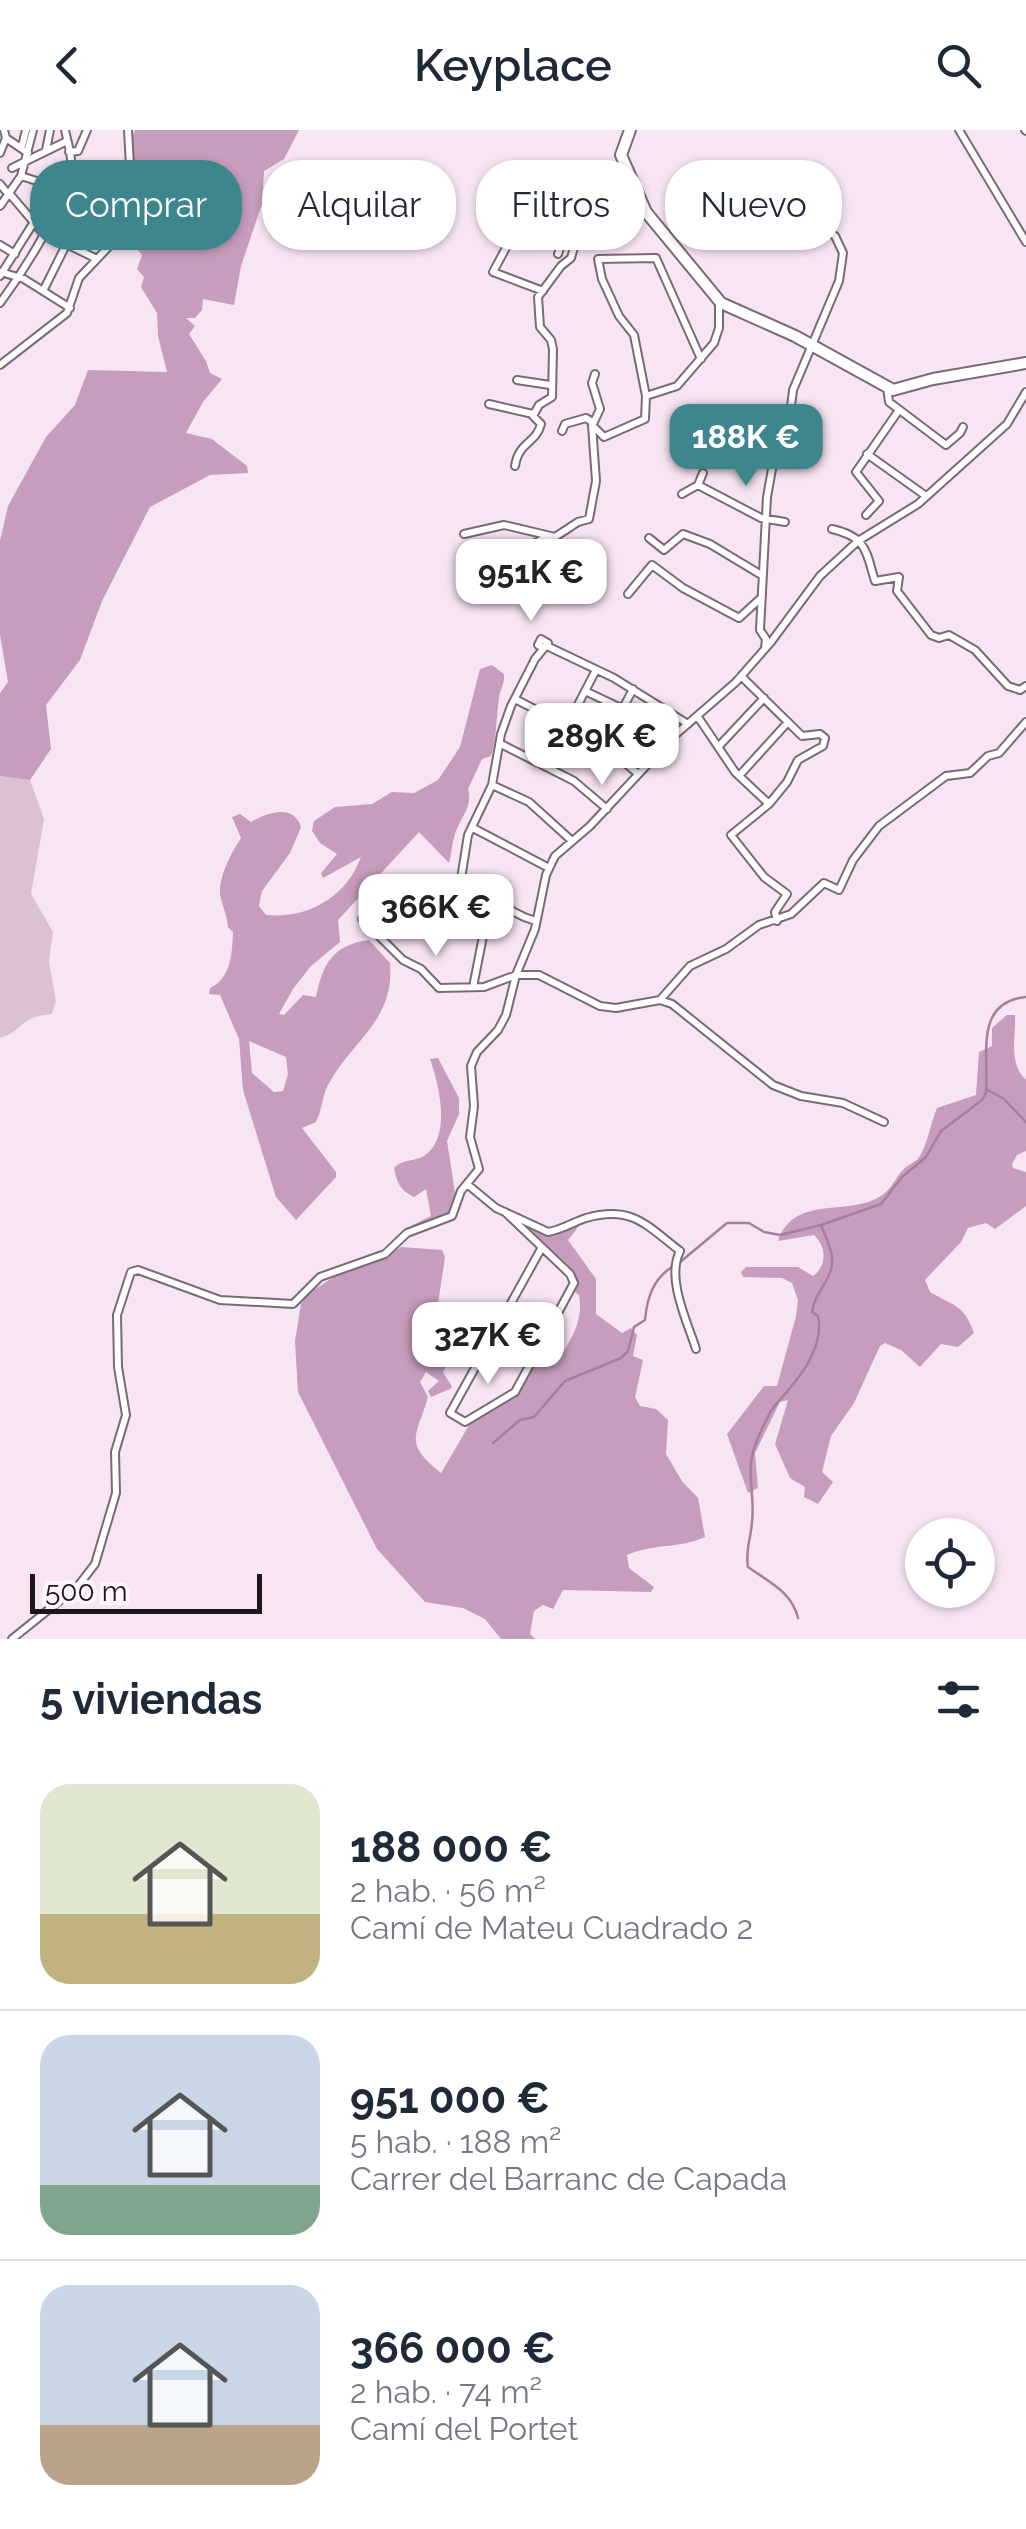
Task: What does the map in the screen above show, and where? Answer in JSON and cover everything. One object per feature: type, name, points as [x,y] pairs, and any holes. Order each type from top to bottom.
[{"type":"main road","points":[[630,130],[622,160],[646,212],[720,302],[811,344],[887,388],[902,389],[933,379],[1026,363]]},
{"type":"street","points":[[46,150],[50,130]]},
{"type":"street","points":[[64,130],[63,142],[70,160]]},
{"type":"street","points":[[69,152],[78,152],[87,130]]},
{"type":"street","points":[[0,366],[66,315],[80,278],[118,234],[131,181],[128,130]]},
{"type":"street","points":[[958,130],[1026,242]]},
{"type":"street","points":[[0,206],[22,176],[29,131]]},
{"type":"street","points":[[3,134],[24,152],[46,150],[63,142]]},
{"type":"street","points":[[0,153],[3,134]]},
{"type":"street","points":[[12,168],[24,152]]},
{"type":"street","points":[[22,176],[30,179]]},
{"type":"street","points":[[0,184],[30,217]]},
{"type":"street","points":[[30,229],[1,274],[19,278],[70,308]]},
{"type":"street","points":[[0,245],[15,254]]},
{"type":"street","points":[[0,303],[35,250]]},
{"type":"street","points":[[43,290],[63,250]]},
{"type":"street","points":[[78,250],[96,259]]},
{"type":"street","points":[[505,250],[493,272],[543,291]]},
{"type":"street","points":[[547,250],[569,260]]},
{"type":"street","points":[[558,254],[560,250]]},
{"type":"street","points":[[533,414],[552,397],[551,340],[540,327],[538,301],[573,250]]},
{"type":"street","points":[[765,649],[766,638],[760,630],[767,497],[774,458],[790,415],[793,390],[840,281],[842,250]]},
{"type":"street","points":[[562,431],[565,424],[586,418],[604,437],[642,421],[646,396],[634,335],[620,319],[597,260],[642,256],[657,259],[701,359]]},
{"type":"street","points":[[646,396],[677,386],[701,359],[719,332],[720,302]]},
{"type":"street","points":[[510,556],[547,537],[562,534],[578,522],[590,520],[596,481],[593,424],[600,409],[592,383],[595,374]]},
{"type":"street","points":[[517,380],[550,386]]},
{"type":"street","points":[[887,388],[887,399],[946,445],[960,434],[963,426]]},
{"type":"street","points":[[12,1639],[78,1586],[95,1564],[116,1493],[115,1452],[126,1415],[116,1320],[131,1272],[138,1270],[222,1300],[295,1304],[320,1276],[375,1258],[407,1233],[447,1220],[456,1212],[460,1193],[479,1167],[470,1137],[474,1106],[471,1066],[477,1052],[502,1024],[511,1002],[548,868],[558,852],[608,809],[637,774],[741,676],[812,585],[858,541],[910,510],[1011,420],[1026,392]]},
{"type":"street","points":[[490,404],[533,414],[541,424],[538,434],[520,447],[514,466]]},
{"type":"street","points":[[866,516],[879,503],[856,474],[899,410]]},
{"type":"street","points":[[867,454],[926,496]]},
{"type":"street","points":[[682,494],[698,486],[702,474]]},
{"type":"street","points":[[698,486],[767,520],[785,522]]},
{"type":"street","points":[[464,534],[504,526],[547,537]]},
{"type":"street","points":[[832,529],[844,531],[858,541],[872,560],[874,581],[899,577],[897,591],[931,634],[938,638],[949,635],[975,650],[1008,686],[1020,690],[1026,686]]},
{"type":"street","points":[[648,538],[664,550],[683,534],[710,544],[763,576]]},
{"type":"street","points":[[628,594],[652,566],[739,618],[762,597]]},
{"type":"street","points":[[536,921],[498,904],[480,888],[466,886],[461,879],[468,835],[492,785],[514,699],[543,646],[634,690],[688,724]]},
{"type":"street","points":[[567,726],[596,670]]},
{"type":"street","points":[[741,676],[802,736],[820,734],[825,742],[798,760],[788,782],[769,804],[731,834],[764,877],[786,892],[775,912],[776,921]]},
{"type":"street","points":[[585,690],[623,709]]},
{"type":"street","points":[[604,746],[634,690]]},
{"type":"street","points":[[719,746],[764,698]]},
{"type":"street","points":[[514,699],[604,746],[637,774]]},
{"type":"street","points":[[698,717],[739,776],[769,804]]},
{"type":"street","points":[[739,776],[788,722]]},
{"type":"street","points":[[660,1000],[690,966],[726,949],[759,926],[791,914],[821,885],[838,890],[853,860],[884,822],[946,776],[970,773],[988,756],[999,753],[1026,722]]},
{"type":"street","points":[[502,744],[574,781],[608,809]]},
{"type":"street","points":[[492,785],[529,802],[572,840]]},
{"type":"street","points":[[474,828],[548,868]]},
{"type":"street","points":[[473,987],[488,910],[480,888]]},
{"type":"street","points":[[362,919],[403,960],[424,972],[434,986],[489,986],[516,975],[550,977],[590,1002],[609,1007],[660,1000],[683,1009],[782,1088],[801,1096],[843,1103],[884,1122]]},
{"type":"street","points":[[467,1184],[505,1212],[572,1276],[573,1286],[515,1392],[466,1422],[450,1412],[541,1249]]},
{"type":"street","points":[[505,1212],[550,1232],[588,1217],[632,1214],[680,1251],[674,1266],[696,1349]]},
{"type":"shaded area","points":[[135,130],[299,130],[284,159],[262,160],[262,204],[241,266],[234,305],[203,299],[202,310],[195,318],[186,318],[195,326],[189,334],[210,373],[222,379],[203,402],[186,433],[212,439],[247,466],[248,473],[210,475],[150,507],[102,601],[80,660],[46,705],[51,749],[30,780],[0,776],[0,693],[8,682],[0,635],[0,541],[8,506],[46,437],[75,405],[88,370],[167,372],[157,313],[141,287],[144,277],[137,269],[142,255],[138,250],[242,250],[242,160],[131,160]]},
{"type":"shaded area","points":[[492,665],[504,674],[504,681],[491,756],[482,759],[468,789],[468,805],[455,833],[449,863],[419,832],[338,920],[340,942],[311,966],[279,1014],[284,1015],[303,995],[316,997],[326,965],[347,946],[369,940],[390,963],[390,983],[379,1015],[328,1085],[316,1122],[302,1128],[336,1177],[296,1220],[276,1197],[243,1090],[239,1039],[220,995],[209,994],[226,972],[232,949],[233,932],[228,927],[220,887],[241,838],[232,817],[240,814],[251,822],[286,812],[301,827],[290,853],[262,891],[259,906],[266,915],[296,913],[323,903],[346,884],[361,857],[323,878],[321,873],[337,854],[320,843],[312,831],[314,821],[335,807],[372,804],[392,792],[414,793],[438,780],[460,747],[480,669]],"holes":[[[249,1041],[286,1057],[288,1074],[283,1091],[274,1092],[252,1073]]]},
{"type":"shaded area","points":[[0,776],[30,780],[44,819],[31,894],[53,932],[49,961],[56,1001],[52,1014],[33,1018],[0,1038]]},
{"type":"shaded area","points":[[1007,1015],[1015,1015],[1015,1058],[1026,1080],[1026,1151],[1017,1155],[1012,1164],[1026,1172],[1026,1206],[995,1229],[986,1223],[968,1228],[961,1242],[925,1280],[930,1292],[962,1311],[974,1333],[958,1347],[941,1344],[920,1367],[901,1350],[885,1343],[880,1346],[854,1403],[831,1436],[822,1472],[833,1482],[818,1504],[804,1497],[805,1487],[790,1478],[775,1444],[788,1400],[780,1402],[755,1453],[758,1488],[748,1493],[727,1434],[764,1386],[777,1386],[798,1300],[792,1283],[782,1278],[743,1277],[741,1272],[746,1267],[798,1267],[813,1276],[818,1272],[824,1256],[818,1240],[814,1235],[778,1241],[786,1226],[811,1211],[858,1204],[886,1192],[902,1171],[918,1159],[937,1108],[976,1095],[979,1052],[992,1046],[992,1028]]},
{"type":"shaded area","points":[[438,1058],[459,1098],[459,1114],[447,1141],[456,1199],[448,1214],[412,1228],[431,1216],[426,1189],[414,1197],[409,1194],[400,1185],[394,1168],[422,1157],[438,1138],[441,1111],[430,1059]]},
{"type":"shaded area","points":[[583,1221],[568,1240],[596,1279],[596,1314],[622,1333],[631,1328],[637,1335],[633,1356],[643,1360],[635,1397],[640,1406],[656,1409],[668,1420],[666,1454],[698,1498],[705,1537],[627,1555],[629,1568],[654,1587],[651,1592],[563,1590],[553,1609],[543,1605],[534,1611],[530,1634],[535,1639],[501,1639],[485,1619],[463,1608],[425,1602],[377,1549],[298,1392],[295,1341],[301,1304],[308,1294],[347,1268],[380,1260],[401,1247],[442,1250],[445,1257],[438,1304],[459,1308],[484,1331],[459,1345],[443,1372],[450,1389],[431,1397],[428,1391],[439,1381],[426,1372],[420,1382],[428,1397],[417,1430],[417,1446],[441,1473],[472,1420],[514,1396],[534,1361],[547,1367],[556,1364],[566,1347],[579,1314],[579,1295],[573,1291],[577,1283],[528,1234],[534,1229],[549,1234]]},
{"type":"waterway","points":[[798,1618],[785,1594],[748,1567],[753,1513],[751,1460],[767,1419],[808,1364],[817,1340],[818,1316],[812,1312],[832,1264],[821,1225],[881,1204],[902,1177],[926,1157],[941,1131],[982,1100],[986,1093],[986,1047],[991,1019],[1009,1001],[1026,997]]},
{"type":"waterway","points":[[986,1089],[1004,1099],[1026,1122]]},
{"type":"waterway","points":[[679,1263],[727,1223],[749,1223],[780,1235],[821,1225]]},
{"type":"waterway","points":[[493,1443],[520,1420],[534,1417],[565,1381],[621,1358],[628,1351],[634,1327],[645,1320],[656,1283],[672,1267]]}]
